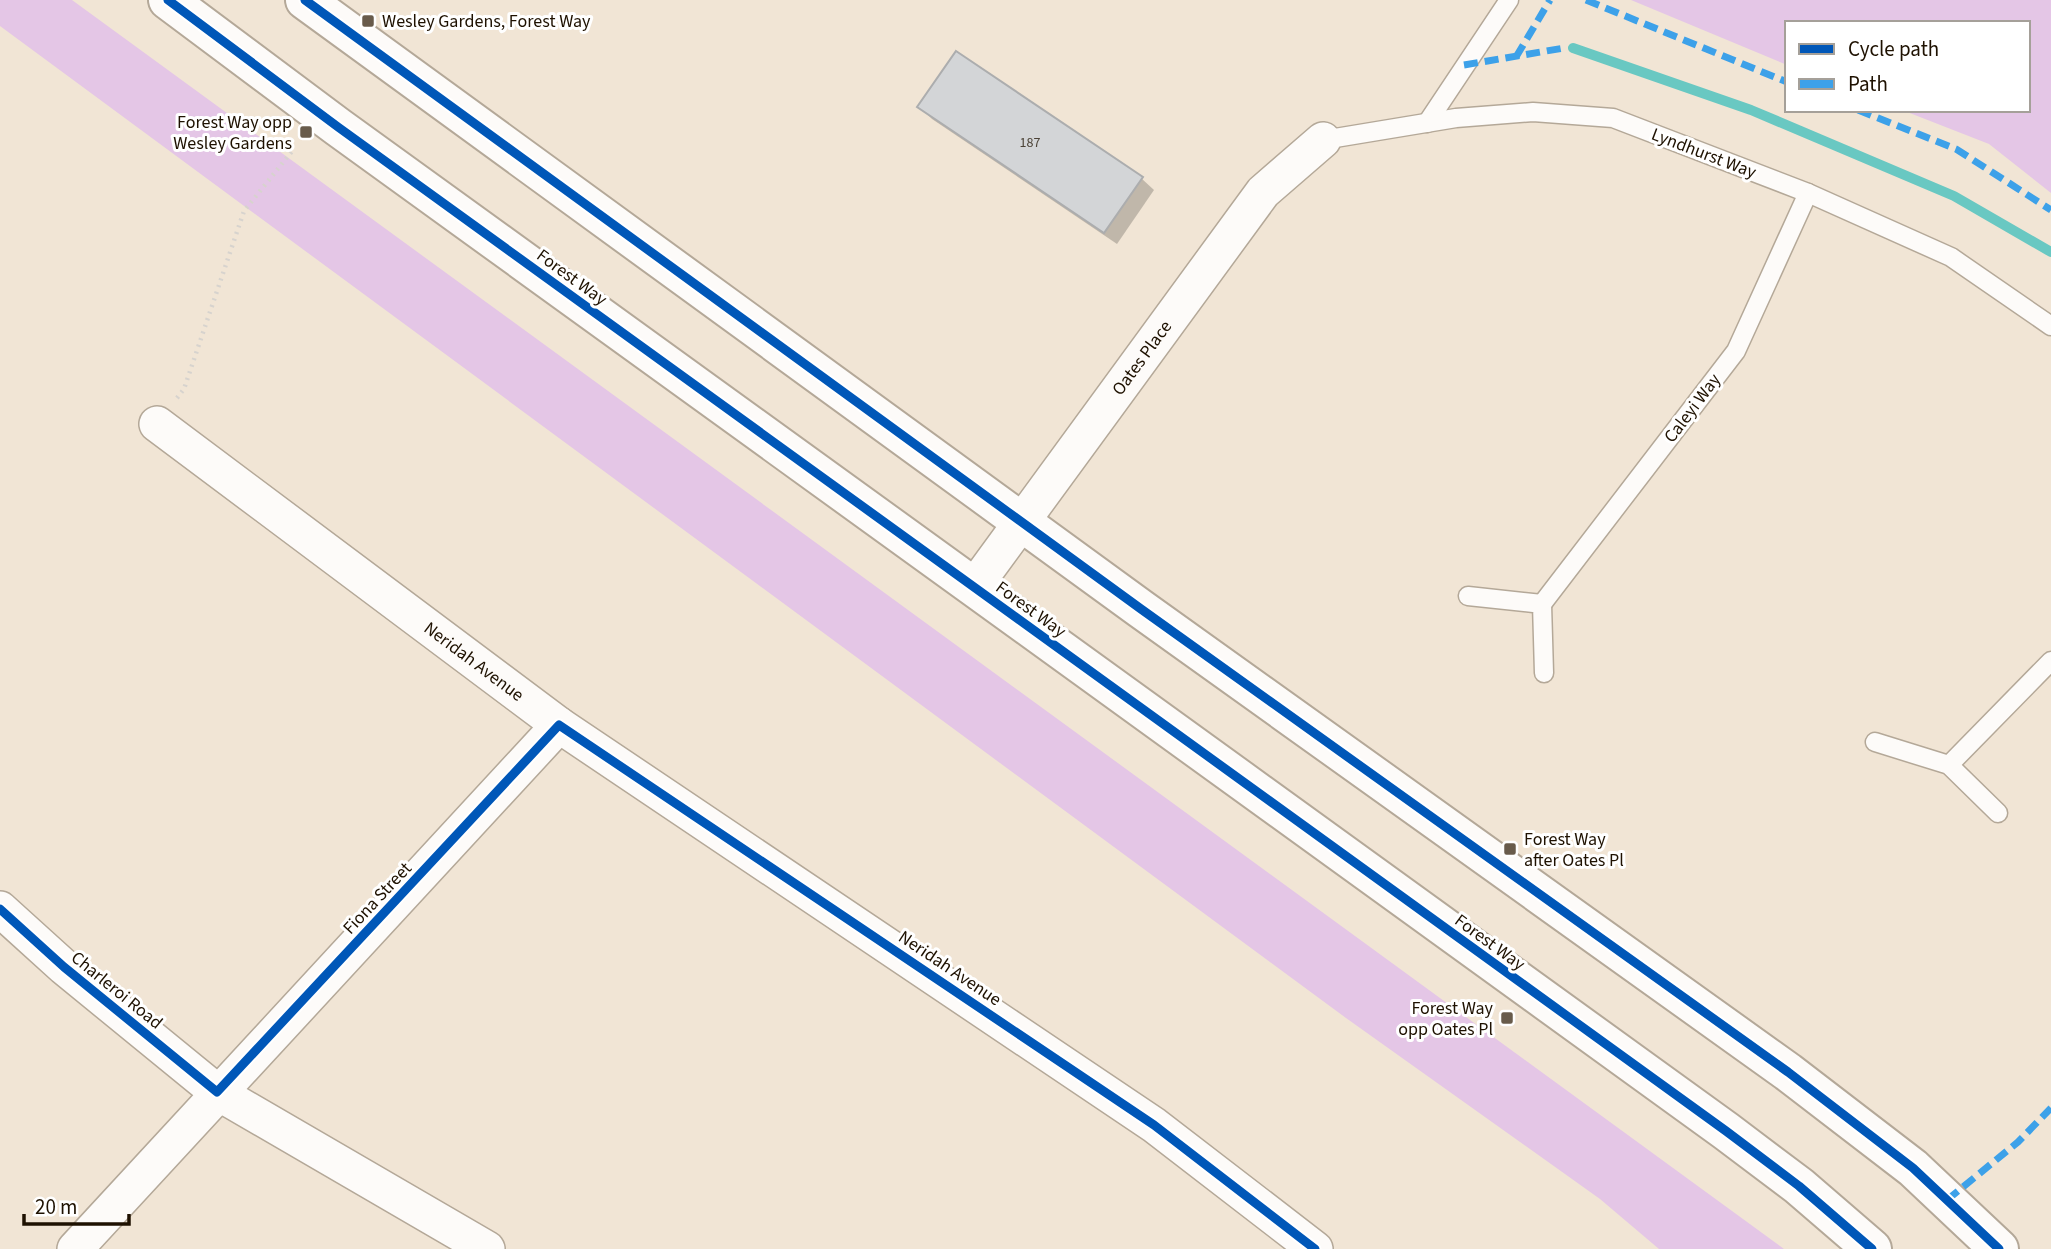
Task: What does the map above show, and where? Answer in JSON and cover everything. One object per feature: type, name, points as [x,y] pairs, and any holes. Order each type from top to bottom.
[{"type":"main road","name":"Forest Way","points":[[167,0],[1726,1131],[1799,1186],[1872,1249]]},
{"type":"main road","points":[[305,0],[1023,523],[1788,1072],[1913,1168],[1999,1249]]},
{"type":"street","name":"Oates Place","points":[[974,587],[1263,192],[1323,140]]},
{"type":"street","name":"Neridah Avenue","points":[[157,424],[559,725],[1143,1118],[1315,1249]]},
{"type":"street","name":"Fiona Street","points":[[75,1249],[217,1092],[559,725]]},
{"type":"street","name":"Charleroi Road","points":[[0,909],[64,967],[217,1092],[487,1249]]},
{"type":"lane","points":[[1427,123],[1509,0]]},
{"type":"lane","name":"Lyndhurst Way","points":[[1323,140],[1427,123],[1533,112],[1613,118],[1808,193],[1951,257],[2051,326]]},
{"type":"lane","name":"Caleyi Way","points":[[1542,604],[1736,351],[1808,193]]},
{"type":"lane","points":[[1468,596],[1542,604],[1544,673]]},
{"type":"lane","points":[[1949,765],[2051,661]]},
{"type":"lane","points":[[1875,742],[1949,765],[1998,813]]},
{"type":"path","points":[[157,424],[184,389],[244,211],[293,150]]},
{"type":"shaded area","points":[[0,0],[72,0],[1784,1249],[1659,1249],[1600,1199],[1346,1018],[0,26]]},
{"type":"shaded area","points":[[1631,0],[2051,0],[2051,193],[1989,144],[1907,112],[2030,112],[2030,21],[1785,21],[1785,64]]},
{"type":"building","points":[[956,51],[1143,177],[1104,233],[917,107]]},
{"type":"waterway","points":[[1573,48],[1751,110],[1954,196],[2051,252]]},
{"type":"marked path","points":[[1516,57],[1550,0]]},
{"type":"marked path","points":[[1586,0],[1785,81]]},
{"type":"marked path","points":[[1464,65],[1564,48]]},
{"type":"marked path","points":[[1863,112],[1956,149],[2051,210]]},
{"type":"marked path","points":[[1947,1200],[2018,1142],[2051,1108]]},
{"type":"cycle path","points":[[168,0],[338,127],[1726,1131],[1799,1186],[1872,1249]]},
{"type":"cycle path","points":[[305,0],[1141,609],[1788,1072],[1913,1168],[1999,1249]]},
{"type":"cycle path","points":[[0,909],[64,967],[217,1092],[559,725],[1154,1125],[1315,1249]]},
{"type":"place","name":"Wesley Gardens, Forest Way","points":[[368,21]]},
{"type":"place","name":"Forest Way opp Wesley Gardens","points":[[306,132]]},
{"type":"place","name":"Forest Way after Oates Pl","points":[[1510,849]]},
{"type":"place","name":"Forest Way opp Oates Pl","points":[[1507,1018]]}]
